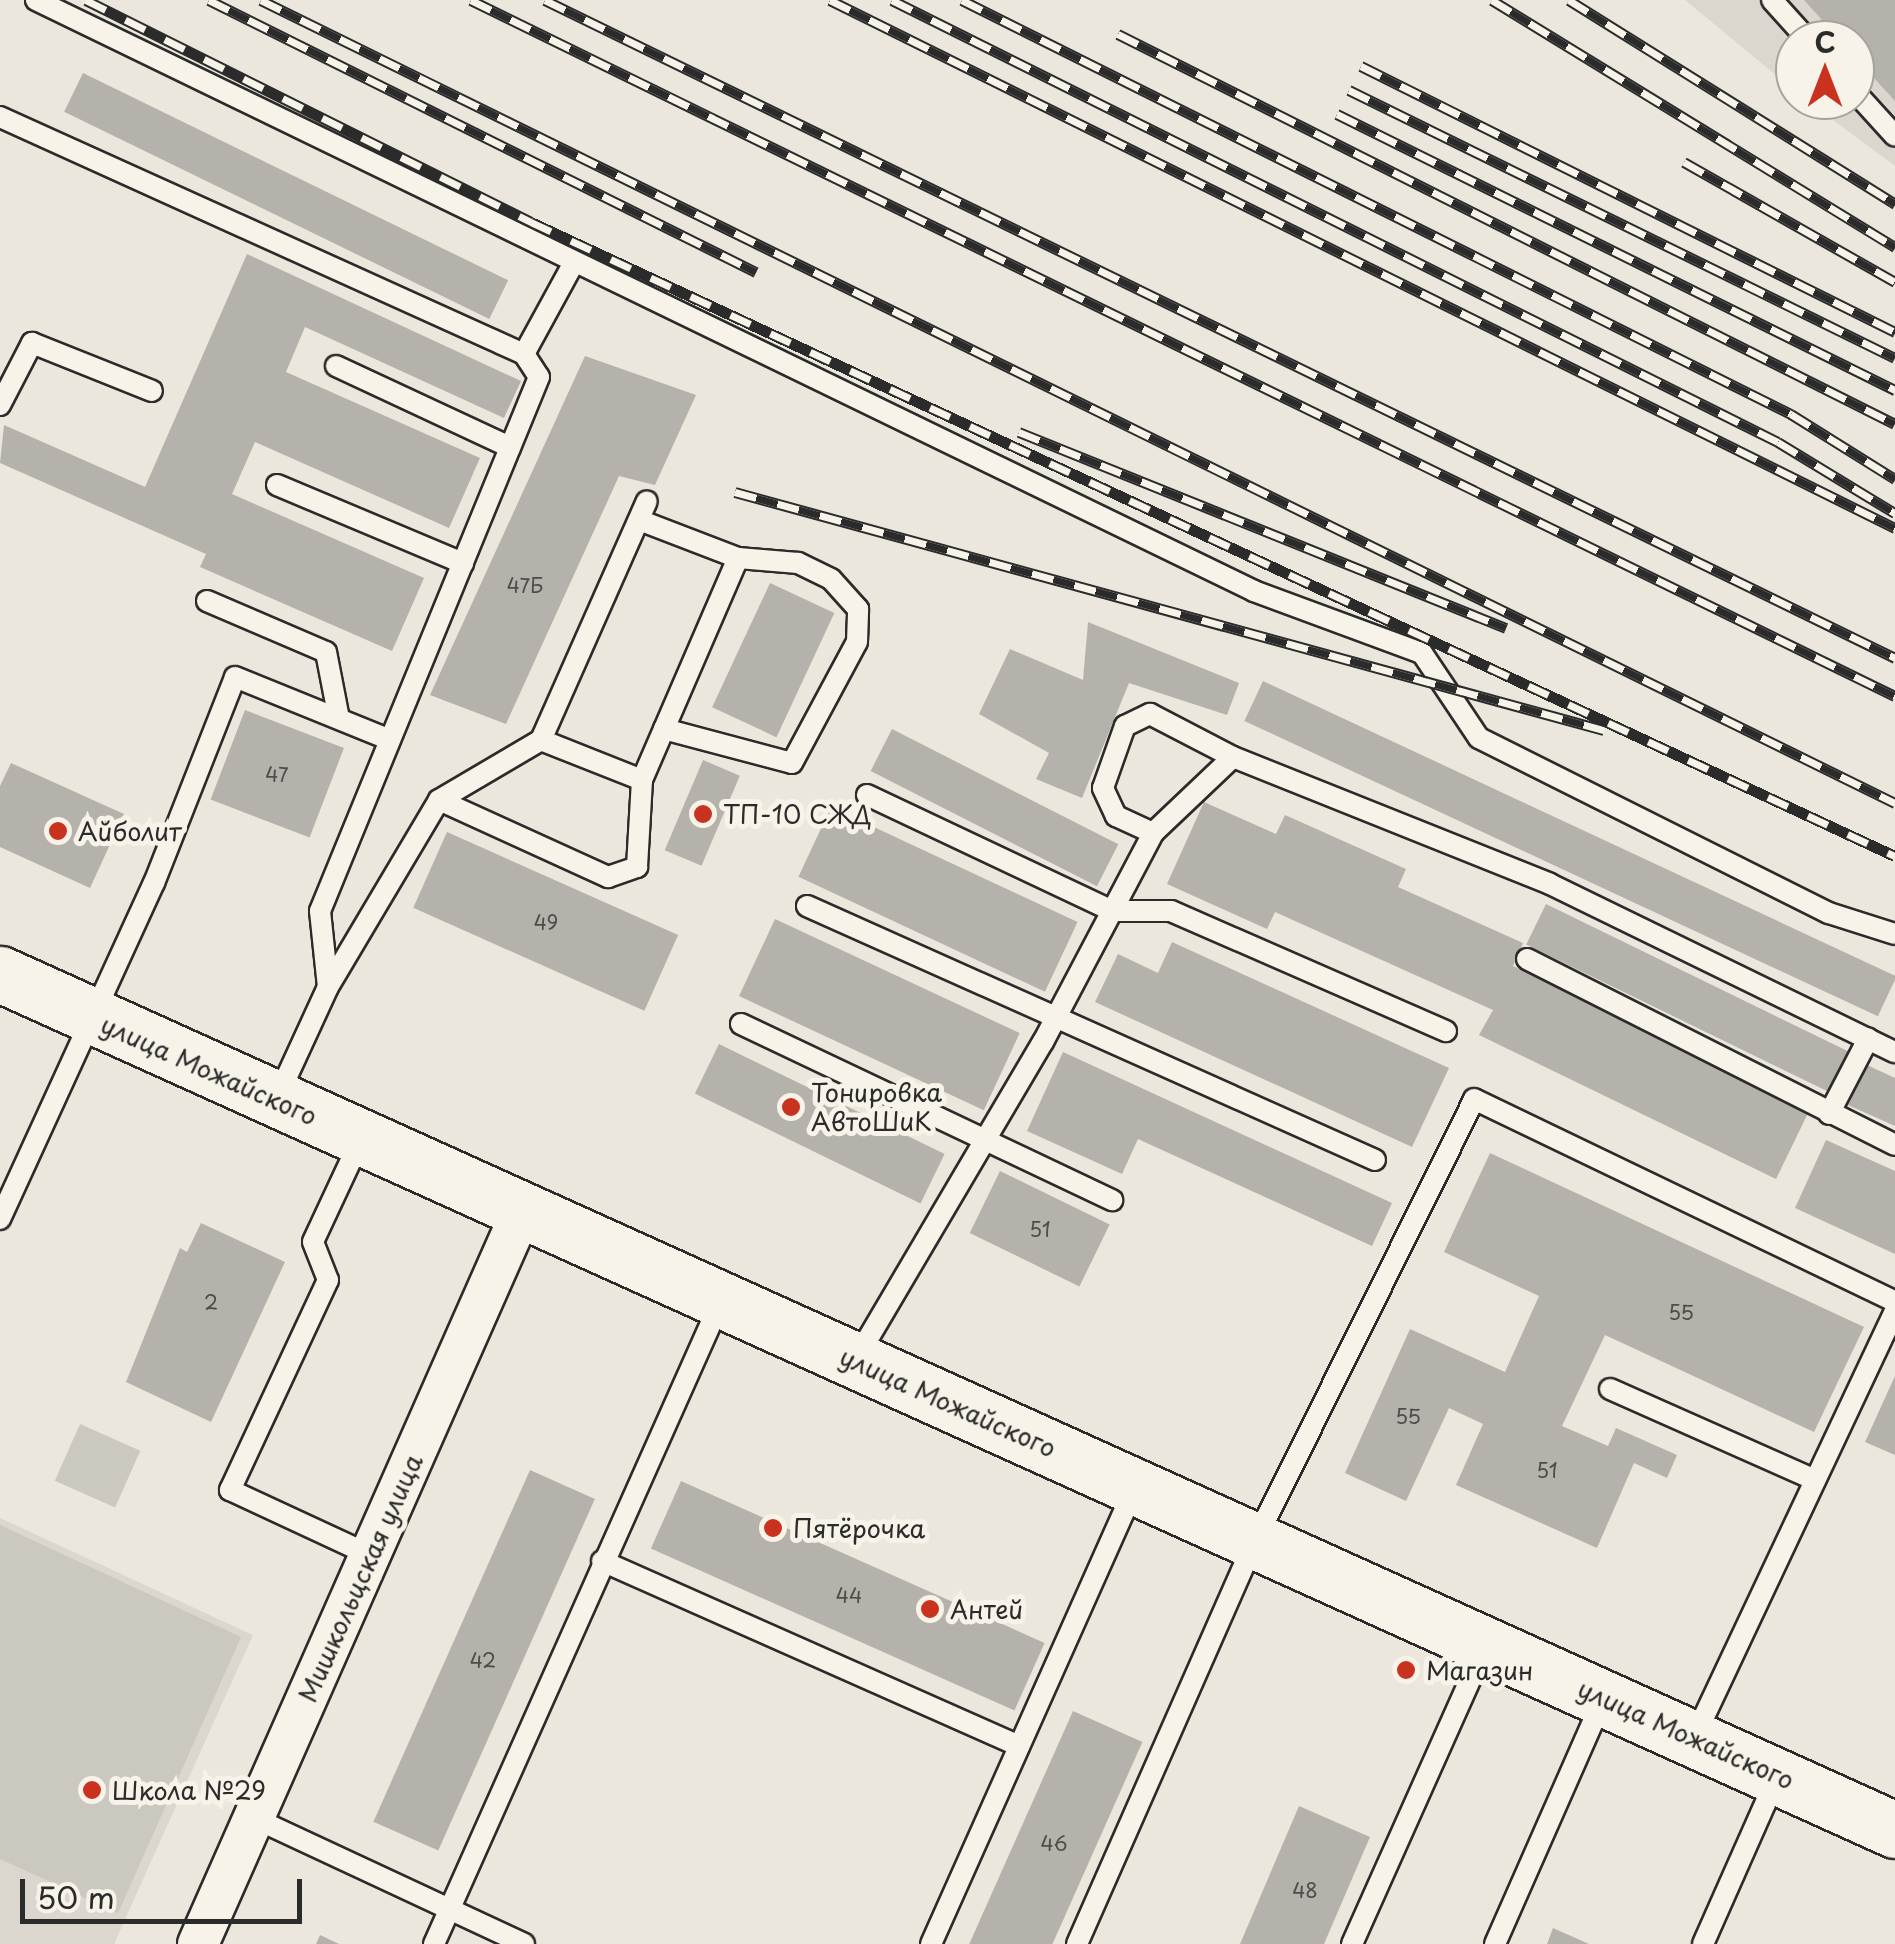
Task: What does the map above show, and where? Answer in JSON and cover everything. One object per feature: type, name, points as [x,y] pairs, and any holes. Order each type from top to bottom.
[{"type":"main road","name":"улица Можайского","points":[[0,974],[1895,1830]]},
{"type":"street","name":"Мишкольцская улица","points":[[198,1944],[522,1211]]},
{"type":"lane","points":[[36,0],[572,266],[1254,591],[1422,653],[1478,738],[1829,913],[1895,934]]},
{"type":"lane","points":[[1772,0],[1790,20]]},
{"type":"lane","points":[[1875,114],[1895,136]]},
{"type":"lane","points":[[0,117],[524,354],[539,378],[320,911],[328,987]]},
{"type":"lane","points":[[524,354],[572,266]]},
{"type":"lane","points":[[0,404],[32,343],[152,391]]},
{"type":"lane","points":[[336,366],[510,447]]},
{"type":"lane","points":[[278,485],[462,562]]},
{"type":"lane","points":[[276,1100],[328,987],[439,800],[541,740],[643,510],[738,558],[798,563],[832,579],[858,609],[857,642],[792,763],[664,729]]},
{"type":"lane","points":[[439,800],[608,877],[637,867],[642,780],[738,558]]},
{"type":"lane","points":[[207,601],[326,652],[339,719]]},
{"type":"lane","points":[[0,1219],[94,1018],[235,677],[390,740]]},
{"type":"lane","points":[[1153,833],[1116,816],[1104,788],[1125,726],[1150,714],[1233,757],[1550,884],[1895,1052]]},
{"type":"lane","points":[[541,740],[642,780]]},
{"type":"lane","points":[[855,1361],[1056,1018],[1153,833],[1233,757]]},
{"type":"lane","points":[[867,795],[1112,912],[1170,912],[1446,1031]]},
{"type":"lane","points":[[807,906],[1375,1160]]},
{"type":"lane","points":[[1527,959],[1895,1146]]},
{"type":"lane","points":[[741,1024],[1112,1200]]},
{"type":"lane","points":[[1829,1114],[1868,1038]]},
{"type":"lane","points":[[1077,1944],[1255,1541],[1474,1099],[1895,1302]]},
{"type":"lane","points":[[360,1139],[313,1242],[328,1280],[230,1490],[370,1555]]},
{"type":"lane","points":[[434,1944],[720,1301]]},
{"type":"lane","points":[[1694,1738],[1895,1310]]},
{"type":"lane","points":[[1610,1389],[1815,1480]]},
{"type":"lane","points":[[932,1944],[1136,1485]]},
{"type":"lane","points":[[602,1560],[1019,1746]]},
{"type":"lane","points":[[1352,1944],[1486,1644]]},
{"type":"lane","points":[[1495,1944],[1604,1698]]},
{"type":"lane","points":[[1703,1944],[1778,1776]]},
{"type":"lane","points":[[254,1818],[524,1944]]},
{"type":"shaded area","points":[[1685,0],[1895,0],[1895,166],[1833,120],[1875,120],[1875,20],[1775,20],[1775,74]]},
{"type":"shaded area","points":[[80,1424],[140,1451],[115,1507],[55,1481]]},
{"type":"shaded area","name":"Школа №29","points":[[0,1518],[253,1635],[114,1944],[0,1944]]},
{"type":"shaded area","name":"Школа №29","points":[[0,1525],[241,1637],[118,1913],[0,1859]]},
{"type":"building","points":[[1804,0],[1895,0],[1895,101],[1875,79],[1875,20],[1822,20]]},
{"type":"building","points":[[83,73],[508,280],[489,319],[64,112]]},
{"type":"building","points":[[247,254],[521,381],[504,418],[305,327],[286,372],[480,458],[449,528],[255,442],[232,494],[424,578],[392,651],[200,567],[206,554],[0,463],[4,425],[145,487]]},
{"type":"building","points":[[585,356],[696,395],[655,485],[619,476],[506,724],[430,695]]},
{"type":"building","points":[[770,583],[834,613],[776,737],[712,707]]},
{"type":"building","points":[[1088,622],[1239,683],[1227,715],[1129,683],[1082,798],[1036,779],[1049,753],[979,714],[1010,649],[1083,680]]},
{"type":"building","points":[[1263,681],[1895,976],[1878,1016],[1244,721]]},
{"type":"building","points":[[245,710],[344,748],[310,838],[211,800]]},
{"type":"building","points":[[892,729],[1118,844],[1097,886],[871,771]]},
{"type":"building","name":"ТП-10 СЖД","points":[[703,760],[740,776],[702,866],[665,850]]},
{"type":"building","name":"Айболит","points":[[11,763],[124,814],[90,888],[0,847],[0,786]]},
{"type":"building","points":[[1204,802],[1276,834],[1285,815],[1406,869],[1398,887],[1523,943],[1513,966],[1810,1109],[1776,1179],[1479,1035],[1493,1010],[1275,912],[1267,929],[1167,884]]},
{"type":"building","points":[[831,807],[1078,922],[1045,992],[798,877]]},
{"type":"building","points":[[447,832],[678,935],[644,1011],[413,908]]},
{"type":"building","points":[[1546,904],[1851,1053],[1831,1093],[1526,944]]},
{"type":"building","points":[[775,919],[1020,1033],[984,1110],[739,996]]},
{"type":"building","points":[[1172,942],[1449,1068],[1412,1147],[1095,1002],[1118,954],[1158,973]]},
{"type":"building","points":[[719,1044],[945,1154],[920,1203],[695,1093]]},
{"type":"building","points":[[1063,1052],[1392,1203],[1372,1246],[1138,1139],[1122,1174],[1027,1131]]},
{"type":"building","points":[[1867,1065],[1895,1078],[1895,1126],[1848,1105]]},
{"type":"building","points":[[1826,1140],[1895,1171],[1895,1254],[1795,1208]]},
{"type":"building","points":[[1490,1153],[1864,1327],[1814,1432],[1605,1335],[1562,1426],[1608,1446],[1616,1428],[1677,1455],[1667,1478],[1634,1463],[1597,1548],[1456,1485],[1483,1424],[1449,1408],[1406,1501],[1345,1473],[1410,1329],[1505,1372],[1539,1296],[1444,1252]]},
{"type":"building","points":[[1000,1171],[1110,1224],[1079,1286],[970,1233]]},
{"type":"building","points":[[201,1223],[285,1262],[211,1422],[126,1382],[180,1248],[187,1252]]},
{"type":"building","points":[[1895,1376],[1895,1455],[1865,1442]]},
{"type":"building","points":[[530,1470],[595,1499],[438,1851],[373,1822]]},
{"type":"building","points":[[681,1481],[1045,1643],[1014,1710],[651,1549]]},
{"type":"building","points":[[1073,1711],[1142,1742],[1052,1944],[969,1944]]},
{"type":"building","points":[[1299,1806],[1370,1837],[1324,1944],[1240,1944]]},
{"type":"building","points":[[1553,1928],[1589,1944],[1547,1944]]},
{"type":"building","points":[[320,1935],[339,1944],[316,1944]]},
{"type":"railway","points":[[86,0],[531,222],[1895,856]]},
{"type":"railway","points":[[209,0],[756,272]]},
{"type":"railway","points":[[261,0],[1895,803]]},
{"type":"railway","points":[[471,0],[1895,696]]},
{"type":"railway","points":[[545,0],[1895,658]]},
{"type":"railway","points":[[830,0],[1895,528]]},
{"type":"railway","points":[[892,0],[1778,442],[1895,513]]},
{"type":"railway","points":[[962,0],[1791,414],[1895,479]]},
{"type":"railway","points":[[1492,0],[1895,247]]},
{"type":"railway","points":[[1569,0],[1895,204]]},
{"type":"railway","points":[[1118,34],[1895,424]]},
{"type":"railway","points":[[1361,66],[1895,332]]},
{"type":"railway","points":[[1349,90],[1895,358]]},
{"type":"railway","points":[[1337,114],[1895,390]]},
{"type":"railway","points":[[1684,162],[1895,282]]},
{"type":"railway","points":[[1019,432],[1506,628]]},
{"type":"railway","points":[[735,492],[1604,730]]},
{"type":"place","name":"ТП-10 СЖД","points":[[703,814]]},
{"type":"place","name":"Айболит","points":[[58,831]]},
{"type":"place","name":"Тонировка АвтоШиК","points":[[791,1107]]},
{"type":"place","name":"Пятёрочка","points":[[773,1528]]},
{"type":"place","name":"Антей","points":[[930,1609]]},
{"type":"place","name":"Магазин","points":[[1406,1670]]},
{"type":"place","name":"Школа №29","points":[[92,1790]]}]
